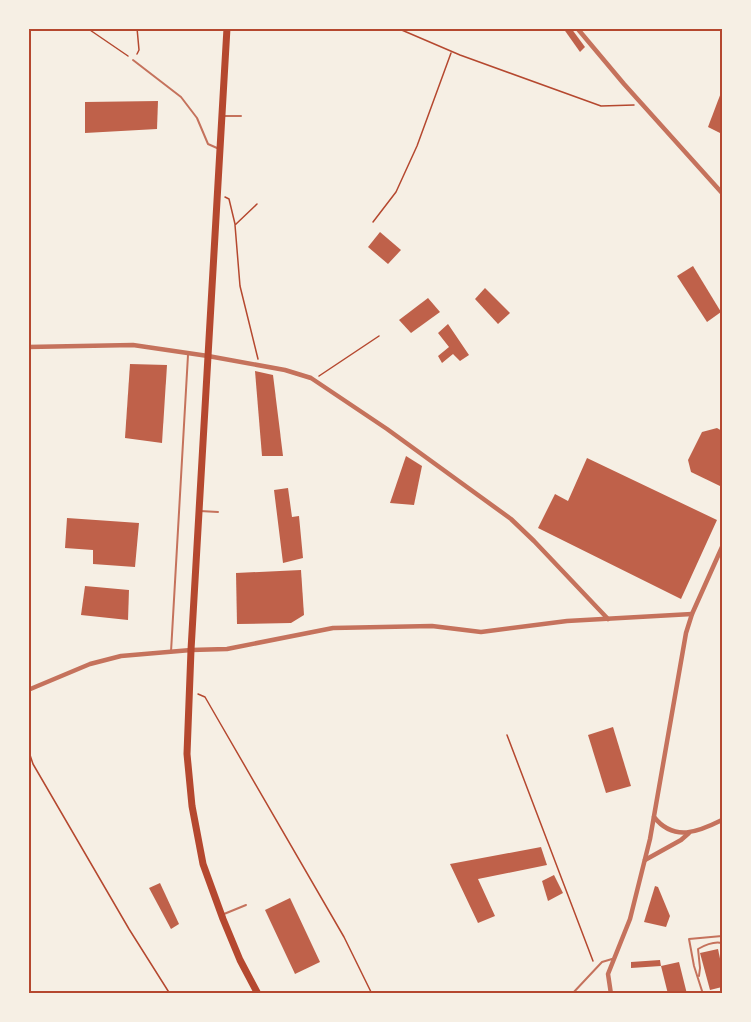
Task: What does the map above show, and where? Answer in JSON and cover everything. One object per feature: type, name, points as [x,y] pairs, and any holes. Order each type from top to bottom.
[{"type":"main road","points":[[227,28],[187,754],[192,806],[204,864],[221,915],[240,960],[258,993]]},
{"type":"street","points":[[577,28],[723,193]]},
{"type":"street","points":[[28,347],[133,345],[285,370],[313,380],[387,429],[510,519],[608,619]]},
{"type":"street","points":[[611,993],[608,974],[630,920],[640,884],[686,633],[692,614],[723,547]]},
{"type":"street","points":[[28,690],[90,664],[122,656],[228,649],[333,628],[432,626],[481,632],[567,621],[692,614]]},
{"type":"street","points":[[654,817],[671,831],[689,833]]},
{"type":"street","points":[[643,862],[649,856],[681,840],[689,833],[723,820]]},
{"type":"lane","points":[[133,60],[181,97],[197,118],[208,144],[220,149]]},
{"type":"lane","points":[[222,116],[241,116]]},
{"type":"lane","points":[[171,652],[188,353]]},
{"type":"lane","points":[[199,511],[218,512]]},
{"type":"lane","points":[[221,915],[246,905]]},
{"type":"lane","points":[[703,993],[694,966],[689,939],[723,936]]},
{"type":"lane","points":[[699,978],[698,949],[705,945],[723,943]]},
{"type":"lane","points":[[572,993],[602,962],[613,958]]},
{"type":"path","points":[[87,28],[133,60],[139,50],[137,28]]},
{"type":"path","points":[[397,28],[451,52],[601,106],[643,105]]},
{"type":"path","points":[[373,222],[396,192],[417,146],[451,52]]},
{"type":"path","points":[[218,194],[229,199],[235,225],[240,286],[260,366]]},
{"type":"path","points":[[235,225],[257,204]]},
{"type":"path","points":[[313,380],[379,336]]},
{"type":"path","points":[[189,692],[205,697],[344,937],[372,993]]},
{"type":"path","points":[[507,735],[596,968]]},
{"type":"path","points":[[28,749],[33,765],[129,929],[170,993]]},
{"type":"building","points":[[563,28],[571,28],[585,47],[580,52]]},
{"type":"building","points":[[722,90],[722,134],[708,127]]},
{"type":"building","points":[[158,101],[157,129],[85,133],[85,102]]},
{"type":"building","points":[[380,232],[401,250],[388,264],[368,247]]},
{"type":"building","points":[[693,266],[721,312],[707,322],[677,276]]},
{"type":"building","points":[[485,288],[510,313],[498,324],[475,299]]},
{"type":"building","points":[[428,298],[440,312],[411,333],[399,320]]},
{"type":"building","points":[[448,324],[469,355],[460,361],[453,354],[442,363],[438,356],[449,347],[438,333]]},
{"type":"building","points":[[130,364],[167,365],[162,443],[125,438]]},
{"type":"building","points":[[255,371],[273,375],[283,456],[262,456]]},
{"type":"building","points":[[717,428],[722,431],[722,487],[691,472],[688,460],[702,432]]},
{"type":"building","points":[[406,456],[422,466],[414,505],[390,503]]},
{"type":"building","points":[[587,458],[717,520],[681,599],[538,528],[555,494],[568,501]]},
{"type":"building","points":[[288,488],[292,517],[299,516],[303,558],[283,563],[274,490]]},
{"type":"building","points":[[67,518],[139,523],[135,567],[93,564],[93,550],[65,548]]},
{"type":"building","points":[[301,570],[304,615],[291,623],[237,624],[236,573]]},
{"type":"building","points":[[85,586],[129,590],[128,620],[81,615]]},
{"type":"building","points":[[613,727],[631,786],[606,793],[588,735]]},
{"type":"building","points":[[541,847],[547,865],[478,879],[495,916],[478,923],[450,864]]},
{"type":"building","points":[[554,875],[563,893],[548,901],[542,881]]},
{"type":"building","points":[[160,883],[179,924],[171,929],[149,888]]},
{"type":"building","points":[[655,886],[658,887],[670,916],[666,927],[644,922]]},
{"type":"building","points":[[290,898],[320,962],[295,974],[265,910]]},
{"type":"building","points":[[718,949],[722,968],[722,987],[710,990],[700,953]]},
{"type":"building","points":[[660,960],[661,966],[631,968],[631,962]]},
{"type":"building","points":[[679,962],[687,994],[668,994],[661,966]]}]
